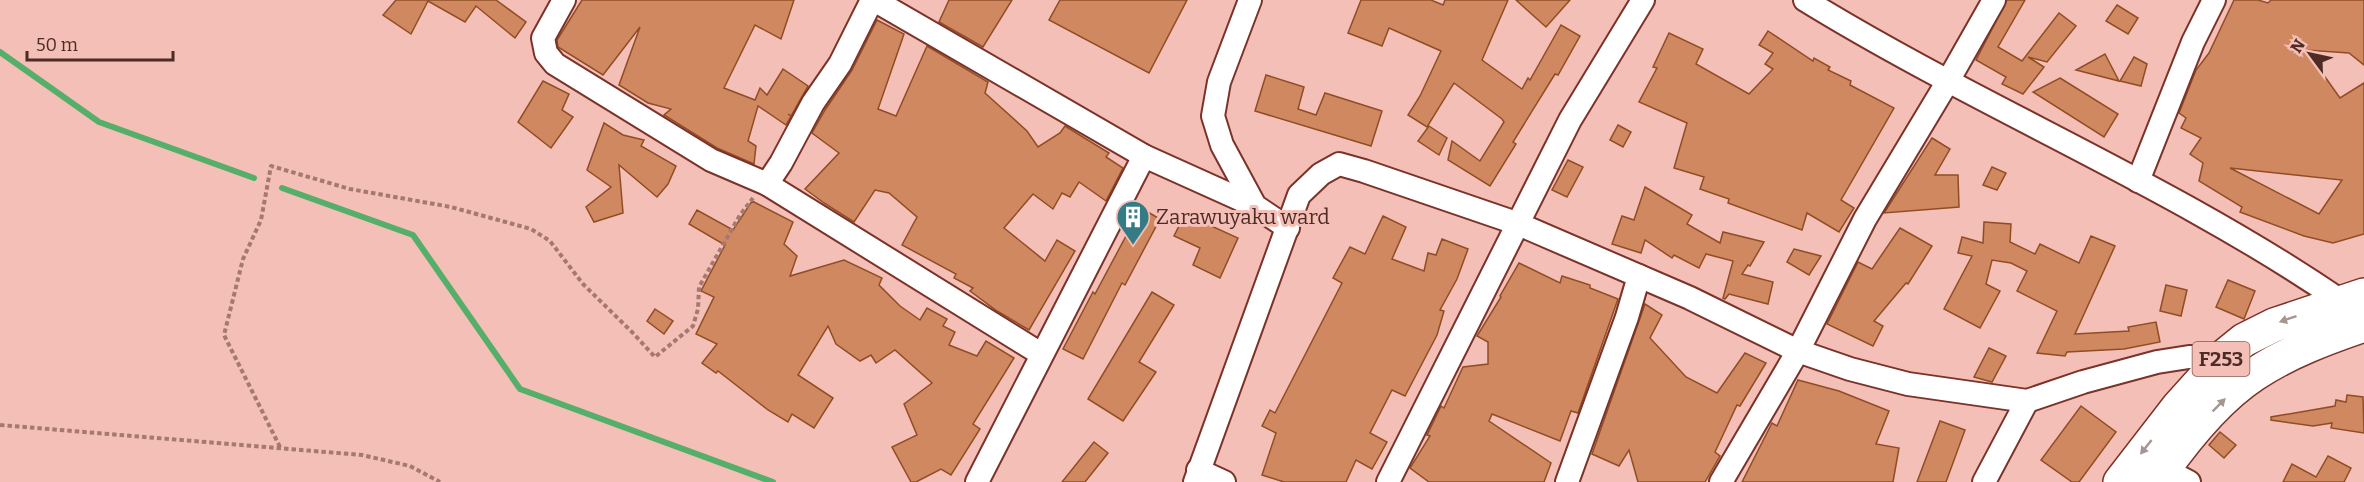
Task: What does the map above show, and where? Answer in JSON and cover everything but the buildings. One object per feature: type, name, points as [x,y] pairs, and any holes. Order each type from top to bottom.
[{"type":"main road","name":"F253","points":[[2120,482],[2178,407],[2223,357],[2244,340],[2274,325],[2352,298]]},
{"type":"main road","name":"F253","points":[[2169,478],[2223,401],[2253,375],[2287,355],[2364,325]]},
{"type":"street","points":[[564,0],[543,39],[546,52],[555,64],[711,160],[767,184],[1041,354]]},
{"type":"street","points":[[767,184],[781,163],[813,103],[840,63],[873,0],[1144,156],[1255,206],[1288,228]]},
{"type":"street","points":[[1250,0],[1219,82],[1213,116],[1222,145],[1255,206]]},
{"type":"street","points":[[1388,482],[1475,311],[1516,223],[1570,120],[1643,0]]},
{"type":"street","points":[[1804,0],[1868,39],[2138,181],[2352,298]]},
{"type":"street","points":[[1721,482],[1798,351],[1865,219],[1994,0]]},
{"type":"street","points":[[2138,181],[2193,42],[2214,0]]},
{"type":"street","points":[[976,482],[1144,156]]},
{"type":"street","points":[[1224,482],[1197,476],[1299,195],[1321,174],[1339,164],[1516,223],[1690,298],[1798,351],[1850,369],[1908,384],[2027,401],[2083,382],[2157,362],[2189,357],[2223,357]]},
{"type":"street","points":[[1567,482],[1613,358],[1639,276]]},
{"type":"street","points":[[1984,482],[2027,401]]},
{"type":"path","points":[[280,447],[224,335],[243,259],[261,220],[272,166],[350,189],[451,207],[531,229],[550,241],[583,285],[655,357],[693,326],[698,309],[699,287],[741,215],[767,184]]},
{"type":"path","points":[[0,425],[280,447],[372,457],[410,466],[440,482]]},
{"type":"waterway","points":[[0,52],[99,122],[254,178]]},
{"type":"waterway","points":[[282,188],[413,235],[520,389],[773,482]]},
{"type":"place","name":"Zarawuyaku ward","points":[[1133,246]]}]
